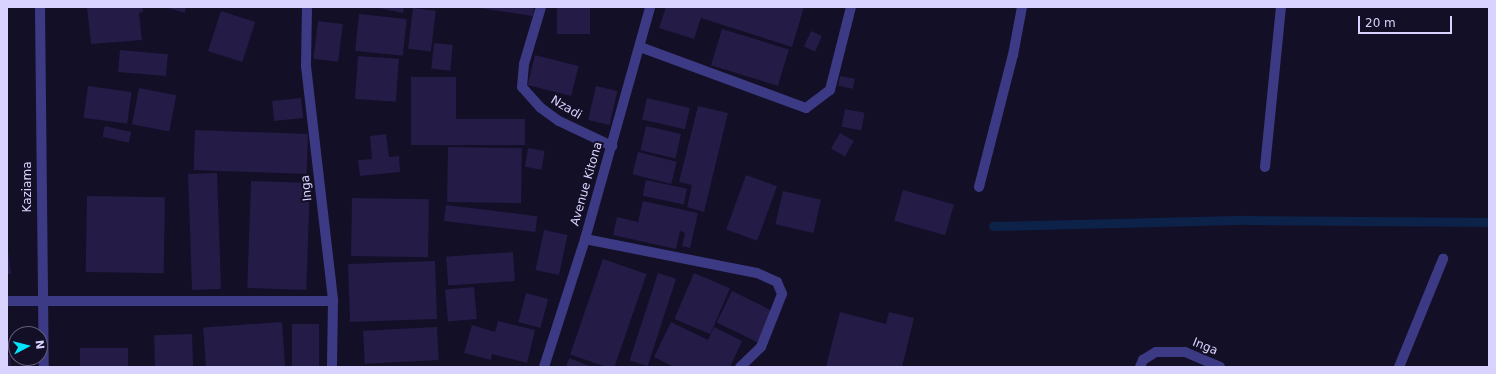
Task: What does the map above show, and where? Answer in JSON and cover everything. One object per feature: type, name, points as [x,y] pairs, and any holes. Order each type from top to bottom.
[{"type":"street","name":"Kaziama","points":[[40,7],[41,301],[44,367]]},
{"type":"street","name":"Inga","points":[[307,7],[306,66],[333,301],[332,367]]},
{"type":"street","name":"Nzadi","points":[[541,7],[524,64],[522,87],[541,108],[559,122],[612,146]]},
{"type":"street","name":"Avenue Kitona","points":[[544,367],[585,239],[650,7]]},
{"type":"street","points":[[640,47],[806,108],[830,90],[851,7]]},
{"type":"street","points":[[978,187],[1013,55],[1022,7]]},
{"type":"street","points":[[1265,168],[1281,7]]},
{"type":"street","points":[[585,239],[757,273],[777,282],[782,294],[761,347],[740,367]]},
{"type":"street","points":[[1399,367],[1443,259]]},
{"type":"street","points":[[7,301],[333,301]]},
{"type":"street","name":"Inga","points":[[1140,367],[1142,360],[1156,352],[1184,352],[1220,367]]},
{"type":"building","points":[[87,7],[142,7],[143,12],[139,13],[142,40],[91,44]]},
{"type":"building","points":[[165,7],[186,7],[185,13]]},
{"type":"building","points":[[374,7],[404,7],[403,13]]},
{"type":"building","points":[[472,7],[534,7],[533,16]]},
{"type":"building","points":[[557,7],[590,7],[590,34],[557,34]]},
{"type":"building","points":[[666,7],[804,7],[792,47],[701,18],[694,39],[659,28]]},
{"type":"building","points":[[413,8],[436,11],[431,51],[408,49]]},
{"type":"building","points":[[221,11],[255,22],[242,62],[208,51]]},
{"type":"building","points":[[359,14],[407,19],[403,56],[355,51]]},
{"type":"building","points":[[318,21],[343,24],[338,62],[313,59]]},
{"type":"building","points":[[722,29],[789,49],[778,86],[711,65]]},
{"type":"building","points":[[811,31],[822,36],[815,51],[804,47]]},
{"type":"building","points":[[434,43],[453,45],[450,71],[431,69]]},
{"type":"building","points":[[120,50],[168,54],[166,76],[118,72]]},
{"type":"building","points":[[535,55],[579,66],[571,96],[528,85]]},
{"type":"building","points":[[358,56],[399,59],[396,102],[355,99]]},
{"type":"building","points":[[840,76],[855,79],[853,89],[838,86]]},
{"type":"building","points":[[411,77],[456,77],[456,119],[525,119],[525,145],[411,145]]},
{"type":"building","points":[[88,86],[132,92],[127,124],[84,118]]},
{"type":"building","points":[[596,86],[617,91],[610,125],[588,120]]},
{"type":"building","points":[[139,88],[176,95],[169,132],[132,124]]},
{"type":"building","points":[[301,98],[303,118],[274,121],[272,101]]},
{"type":"building","points":[[647,98],[690,108],[685,129],[642,119]]},
{"type":"building","points":[[698,106],[728,113],[704,212],[687,207],[692,185],[679,182]]},
{"type":"building","points":[[845,109],[865,113],[861,130],[842,127]]},
{"type":"building","points":[[105,126],[131,132],[129,143],[103,137]]},
{"type":"building","points":[[646,126],[681,134],[675,158],[640,150]]},
{"type":"building","points":[[195,130],[308,134],[307,174],[194,170]]},
{"type":"building","points":[[840,133],[854,141],[845,157],[831,149]]},
{"type":"building","points":[[386,134],[389,157],[399,156],[400,172],[360,176],[358,160],[372,159],[370,136]]},
{"type":"building","points":[[448,147],[522,148],[521,203],[447,202]]},
{"type":"building","points":[[528,148],[545,151],[541,170],[525,167]]},
{"type":"building","points":[[638,152],[677,162],[671,184],[632,174]]},
{"type":"building","points":[[217,173],[221,289],[192,290],[188,174]]},
{"type":"building","points":[[746,175],[777,186],[757,241],[726,230]]},
{"type":"building","points":[[646,180],[687,189],[684,204],[643,196]]},
{"type":"building","points":[[251,181],[310,183],[306,290],[247,288]]},
{"type":"building","points":[[903,190],[954,205],[945,235],[894,221]]},
{"type":"building","points":[[783,191],[821,200],[813,233],[775,224]]},
{"type":"building","points":[[87,196],[165,197],[164,273],[86,272]]},
{"type":"building","points":[[352,198],[429,199],[428,257],[351,256]]},
{"type":"building","points":[[643,201],[698,213],[690,248],[682,246],[685,233],[680,231],[676,249],[613,235],[617,217],[638,222]]},
{"type":"building","points":[[446,205],[537,216],[535,232],[444,221]]},
{"type":"building","points":[[544,230],[567,235],[559,275],[535,270]]},
{"type":"building","points":[[7,243],[11,274],[7,274]]},
{"type":"building","points":[[513,252],[515,281],[448,286],[446,257]]},
{"type":"building","points":[[603,259],[646,274],[614,367],[606,367],[570,354]]},
{"type":"building","points":[[435,261],[437,319],[350,322],[348,264]]},
{"type":"building","points":[[658,273],[676,279],[648,366],[630,360]]},
{"type":"building","points":[[694,273],[730,288],[710,334],[674,319]]},
{"type":"building","points":[[474,287],[477,319],[448,321],[445,290]]},
{"type":"building","points":[[732,291],[773,311],[758,343],[717,322]]},
{"type":"building","points":[[526,293],[548,299],[540,328],[518,322]]},
{"type":"building","points":[[840,312],[886,324],[889,312],[914,318],[902,367],[826,367]]},
{"type":"building","points":[[498,321],[535,330],[527,363],[492,354],[491,360],[464,353],[472,325],[495,332]]},
{"type":"building","points":[[282,322],[285,367],[206,367],[203,328]]},
{"type":"building","points":[[671,322],[708,340],[714,327],[742,341],[730,367],[674,367],[654,357]]},
{"type":"building","points":[[292,324],[319,324],[319,367],[292,367]]},
{"type":"building","points":[[437,327],[439,360],[365,364],[363,331]]},
{"type":"building","points":[[192,334],[193,367],[155,367],[154,335]]},
{"type":"building","points":[[80,348],[128,348],[128,367],[80,367]]},
{"type":"building","points":[[8,355],[8,366],[11,367],[7,367]]},
{"type":"building","points":[[569,358],[592,367],[566,367]]},
{"type":"waterway","points":[[993,226],[1246,220],[1489,222]]}]
